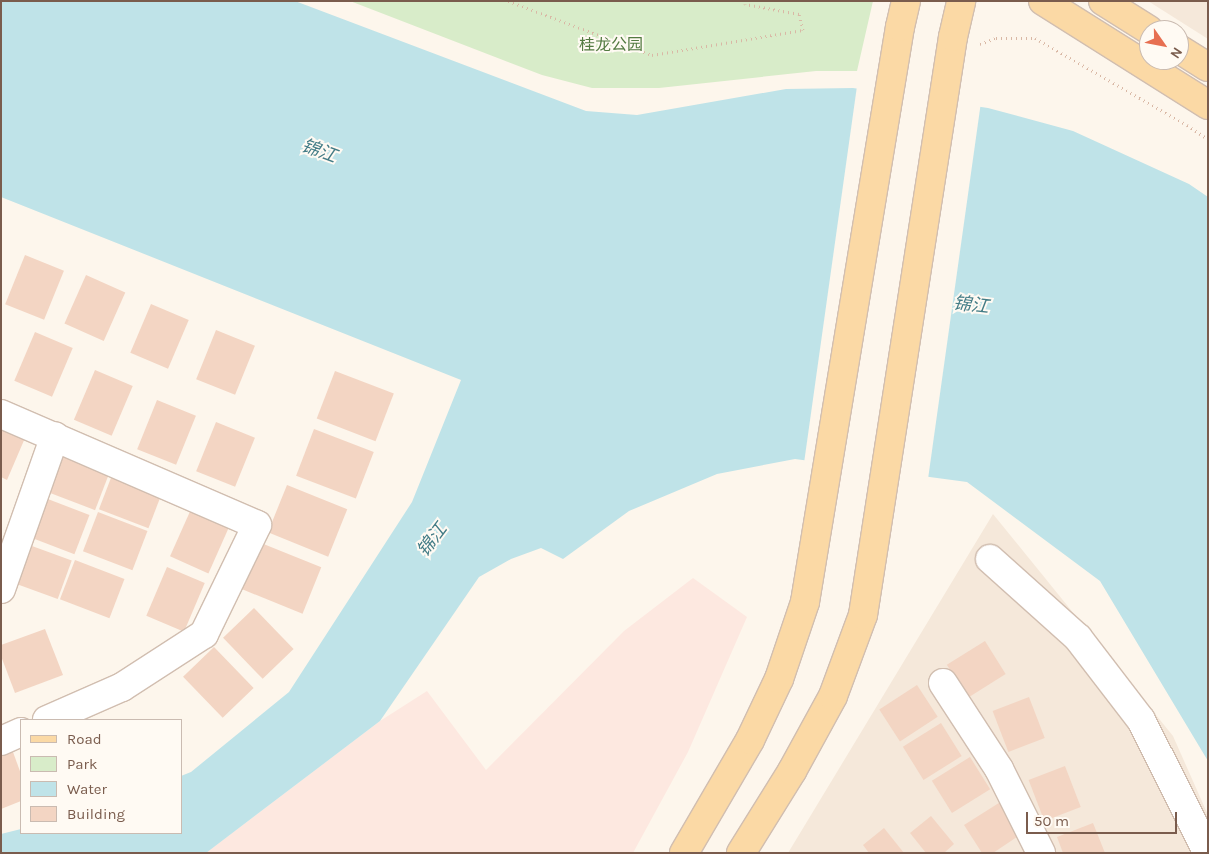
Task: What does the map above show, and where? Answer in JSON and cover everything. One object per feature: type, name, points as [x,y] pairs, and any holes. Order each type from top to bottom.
[{"type":"main road","points":[[684,853],[750,740],[779,679],[805,602],[900,27],[906,1]]},
{"type":"main road","points":[[741,853],[792,771],[833,696],[863,615],[953,37],[961,1]]},
{"type":"main road","points":[[1043,1],[1208,104]]},
{"type":"main road","points":[[1103,1],[1139,24]]},
{"type":"main road","points":[[1189,55],[1208,67]]},
{"type":"street","points":[[1,414],[257,525],[204,634],[122,687],[49,719]]},
{"type":"street","points":[[1,589],[55,436]]},
{"type":"street","points":[[990,559],[1078,638],[1142,720],[1208,853]]},
{"type":"street","points":[[943,683],[999,769],[1037,852]]},
{"type":"street","points":[[1,741],[20,732]]},
{"type":"path","points":[[508,1],[652,56],[803,30],[800,14],[745,4],[745,1]]},
{"type":"path","points":[[980,44],[996,38],[1036,38],[1208,139]]},
{"type":"shaded area","points":[[1148,1],[1208,1],[1208,39],[1189,27],[1189,20],[1178,20]]},
{"type":"shaded area","points":[[993,514],[1173,736],[1208,815],[1208,853],[788,853]]},
{"type":"shaded area","points":[[693,578],[747,617],[688,752],[633,853],[207,852],[380,721],[427,691],[486,770],[624,631]]},
{"type":"green space","name":"桂龙公园","points":[[350,1],[873,1],[857,71],[816,71],[659,88],[592,88],[542,75]]},
{"type":"water","name":"锦江","points":[[1,1],[295,1],[586,111],[637,115],[786,89],[853,88],[988,108],[1073,131],[1189,184],[1208,197],[1208,761],[1100,581],[967,482],[795,459],[717,474],[629,511],[563,559],[541,548],[511,559],[479,577],[380,721],[206,853],[1,853],[1,834],[20,829],[20,834],[182,834],[182,776],[191,772],[289,692],[412,502],[461,380],[1,197]]},
{"type":"pier","points":[[857,86],[981,103],[928,481],[804,463]]},
{"type":"building","points":[[25,255],[64,271],[44,320],[5,304]]},
{"type":"building","points":[[86,275],[125,292],[104,341],[64,323]]},
{"type":"building","points":[[151,304],[189,320],[168,369],[130,353]]},
{"type":"building","points":[[216,330],[255,346],[235,395],[196,379]]},
{"type":"building","points":[[35,332],[73,348],[52,397],[14,381]]},
{"type":"building","points":[[95,370],[133,386],[112,436],[74,420]]},
{"type":"building","points":[[335,371],[394,394],[376,441],[317,419]]},
{"type":"building","points":[[157,400],[196,416],[176,465],[137,449]]},
{"type":"building","points":[[1,419],[28,431],[7,480],[1,477]]},
{"type":"building","points":[[216,422],[255,438],[235,487],[196,471]]},
{"type":"building","points":[[314,429],[374,452],[356,499],[296,476]]},
{"type":"building","points":[[61,451],[110,470],[95,510],[46,491]]},
{"type":"building","points":[[114,470],[163,489],[148,528],[99,509]]},
{"type":"building","points":[[287,485],[347,509],[328,557],[268,532]]},
{"type":"building","points":[[40,496],[89,515],[74,554],[25,535]]},
{"type":"building","points":[[192,507],[230,524],[208,573],[170,556]]},
{"type":"building","points":[[98,512],[147,531],[132,570],[83,551]]},
{"type":"building","points":[[21,542],[72,560],[58,599],[7,581]]},
{"type":"building","points":[[261,543],[321,567],[303,614],[242,589]]},
{"type":"building","points":[[75,560],[124,579],[109,618],[60,599]]},
{"type":"building","points":[[167,567],[205,583],[184,632],[146,616]]},
{"type":"building","points":[[254,608],[294,649],[263,679],[223,638]]},
{"type":"building","points":[[45,629],[63,675],[15,693],[1,656],[1,645]]},
{"type":"building","points":[[985,641],[1006,674],[968,698],[947,665]]},
{"type":"building","points":[[214,647],[254,688],[223,718],[183,677]]},
{"type":"building","points":[[917,685],[938,717],[900,741],[879,710]]},
{"type":"building","points":[[1029,697],[1045,738],[1008,752],[993,711]]},
{"type":"building","points":[[941,723],[962,756],[924,780],[903,747]]},
{"type":"building","points":[[13,752],[20,771],[20,801],[1,809],[1,756]]},
{"type":"building","points":[[970,757],[990,789],[952,813],[932,781]]},
{"type":"building","points":[[1065,766],[1081,807],[1044,821],[1029,780]]},
{"type":"building","points":[[1002,801],[1023,833],[993,853],[982,853],[964,825]]},
{"type":"building","points":[[931,816],[954,844],[944,853],[926,853],[910,833]]},
{"type":"building","points":[[1093,823],[1105,853],[1063,853],[1057,837]]},
{"type":"building","points":[[884,828],[904,853],[869,853],[863,845]]}]
